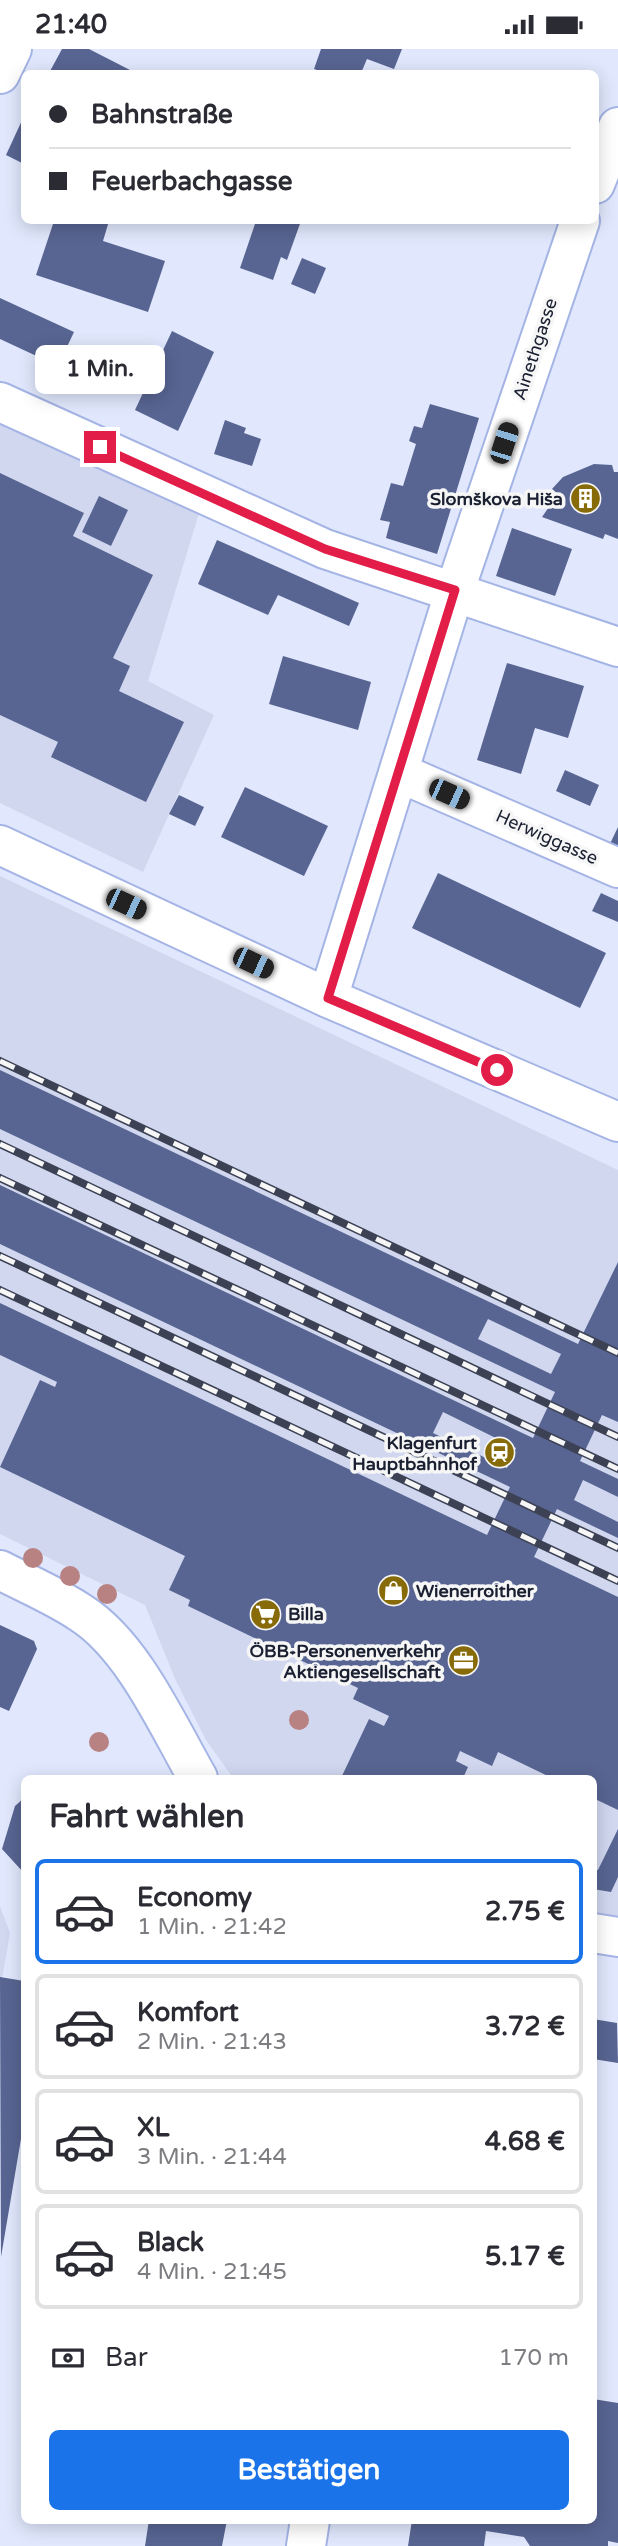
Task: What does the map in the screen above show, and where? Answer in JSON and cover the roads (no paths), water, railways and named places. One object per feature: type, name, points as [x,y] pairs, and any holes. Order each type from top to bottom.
[{"type":"street","points":[[0,74],[12,49]]},
{"type":"street","points":[[599,174],[618,127]]},
{"type":"street","name":"Ainethgasse","points":[[328,998],[455,590],[579,224]]},
{"type":"street","points":[[0,402],[325,549],[455,590],[618,647]]},
{"type":"street","name":"Herwiggasse","points":[[400,773],[618,869]]},
{"type":"street","points":[[0,845],[328,998],[618,1122]]},
{"type":"street","points":[[0,1570],[83,1613],[113,1642],[138,1674],[196,1775]]},
{"type":"street","points":[[597,1917],[618,1920]]},
{"type":"street","points":[[597,1934],[618,1937]]},
{"type":"street","points":[[306,2546],[309,2524]]},
{"type":"railway","points":[[0,1061],[618,1353]]},
{"type":"railway","points":[[0,1144],[618,1437]]},
{"type":"railway","points":[[0,1178],[618,1469]]},
{"type":"railway","points":[[0,1256],[618,1548]]},
{"type":"railway","points":[[0,1290],[618,1581]]},
{"type":"place","name":"Slomškova Hiša","points":[[586,499]]},
{"type":"place","name":"Klagenfurt Hauptbahnhof","points":[[500,1453]]},
{"type":"place","name":"Wienerroither","points":[[393,1591]]},
{"type":"place","name":"Billa","points":[[265,1614]]},
{"type":"place","name":"ÖBB-Personenverkehr Aktiengesellschaft","points":[[464,1661]]}]
